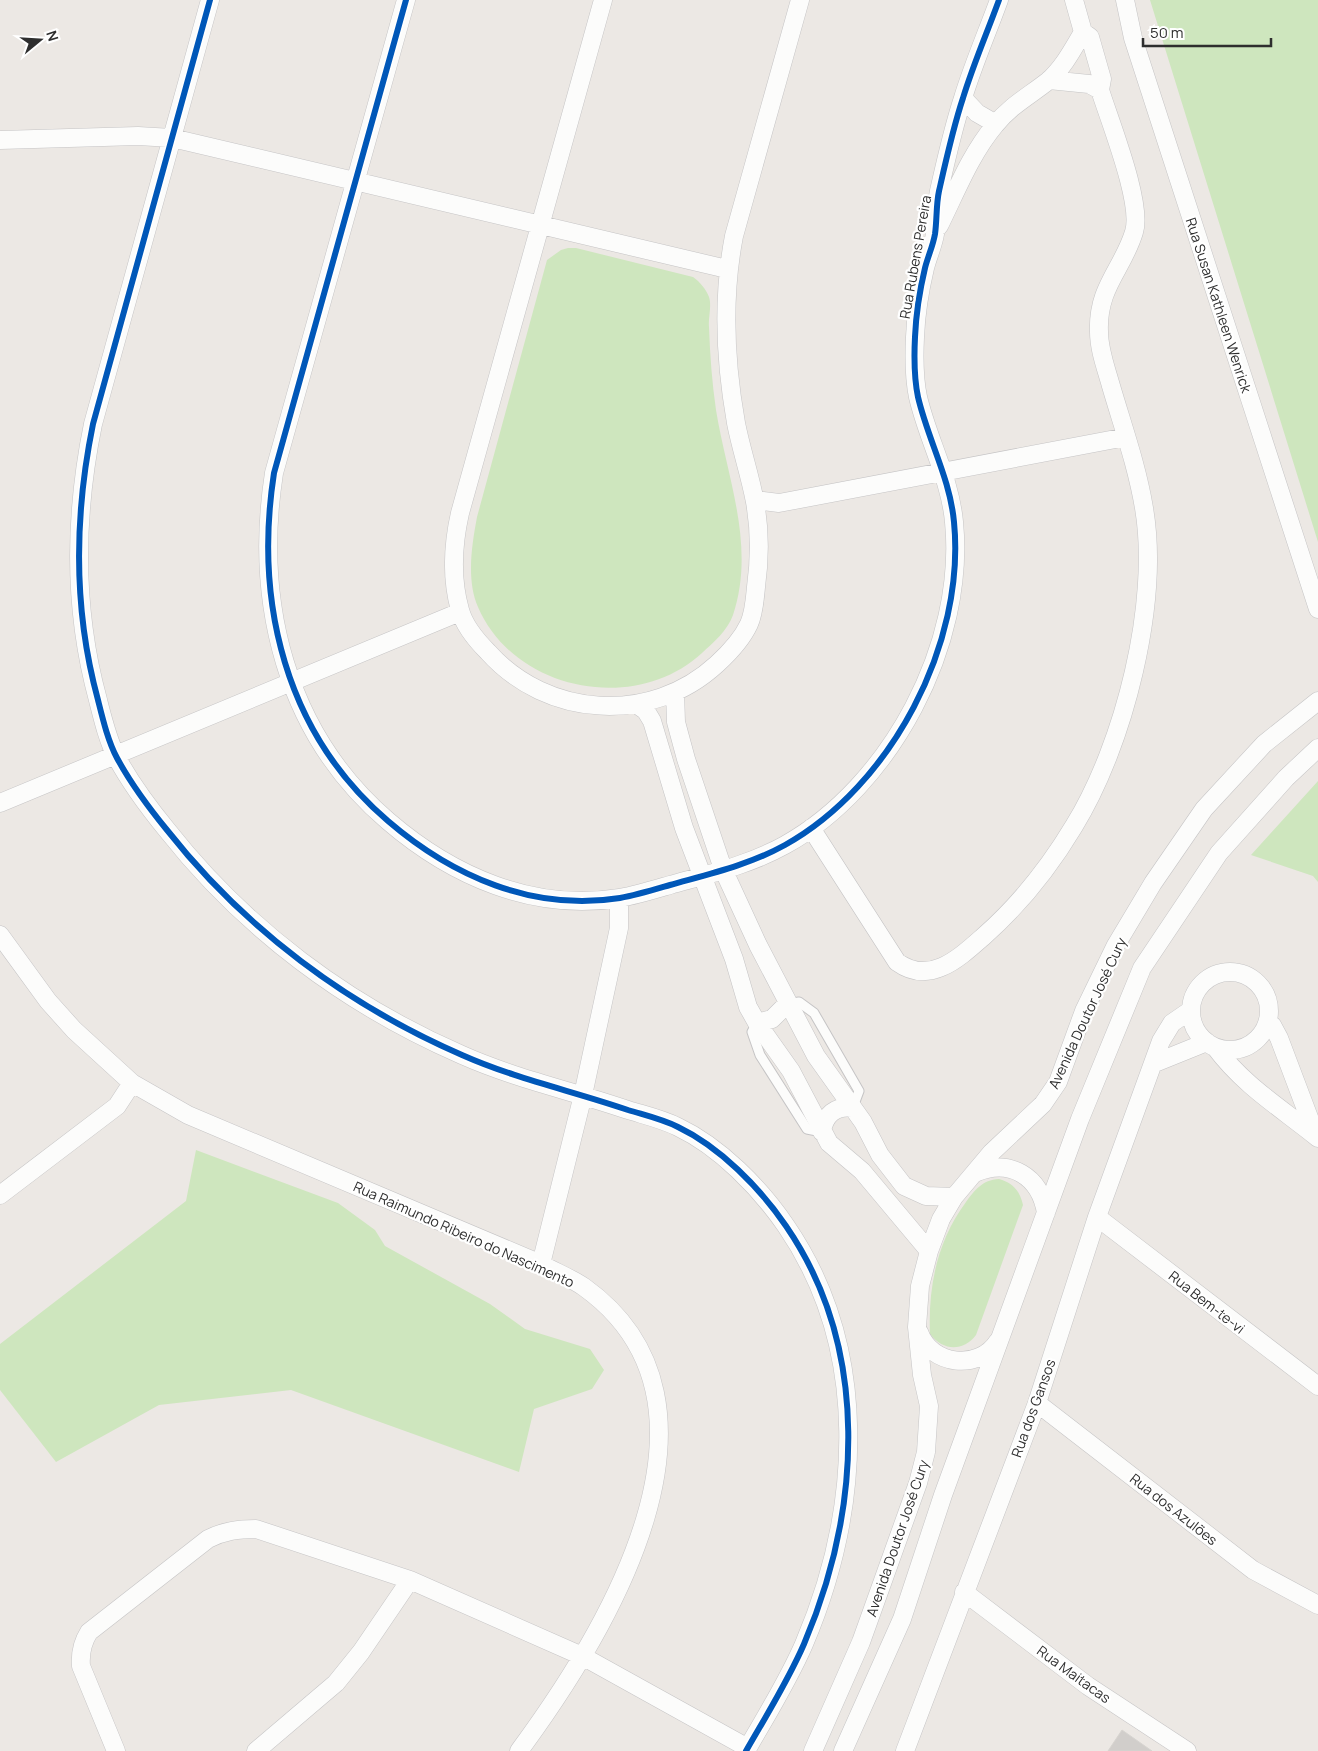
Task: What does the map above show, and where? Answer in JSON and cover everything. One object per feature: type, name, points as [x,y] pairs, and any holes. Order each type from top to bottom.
[{"type":"street","points":[[116,1751],[83,1673],[81,1653],[85,1638],[89,1632],[208,1539],[227,1531],[256,1530],[410,1580],[582,1656],[747,1749],[790,1674],[804,1644],[824,1589],[835,1548],[845,1485],[849,1424],[846,1384],[839,1340],[822,1289],[797,1241],[775,1211],[744,1176],[716,1152],[678,1126],[583,1094],[505,1072],[459,1054],[394,1022],[324,980],[262,930],[206,876],[156,817],[116,755],[102,716],[85,644],[78,570],[80,496],[93,424],[210,0]]},
{"type":"street","name":"Rua Rubens Pereira","points":[[406,0],[274,473],[267,535],[269,591],[277,639],[291,682],[316,735],[347,779],[384,818],[430,854],[483,881],[532,896],[575,901],[619,898],[702,878],[750,862],[779,848],[811,828],[856,788],[894,742],[918,700],[933,664],[949,608],[955,550],[954,521],[944,472],[919,402],[915,380],[917,319],[924,272],[935,233],[973,156],[996,124],[1020,100],[1049,80],[1073,52],[1083,32]]},
{"type":"street","points":[[603,0],[460,512],[454,554],[455,584],[460,612],[480,645],[508,672],[541,692],[559,699],[596,706],[636,704],[675,692],[710,671],[738,641],[749,624],[758,573],[759,539],[755,500],[736,424],[731,388],[726,324],[728,269],[734,236],[800,0]]},
{"type":"street","name":"Rua Rubens Pereira","points":[[935,233],[938,197],[963,98],[998,0]]},
{"type":"street","points":[[811,828],[897,962],[914,971],[932,972],[946,966],[1000,922],[1027,891],[1075,825],[1117,729],[1136,657],[1147,584],[1148,546],[1138,473],[1103,360],[1098,330],[1102,299],[1134,233],[1136,208],[1100,90],[1102,79],[1090,37],[1083,32],[1074,0]]},
{"type":"street","name":"Rua Susan Kathleen Wenrick","points":[[1125,0],[1134,38],[1318,609]]},
{"type":"street","points":[[1049,80],[1089,84],[1100,90]]},
{"type":"street","points":[[963,98],[978,113],[996,124]]},
{"type":"street","points":[[0,140],[138,136],[172,138],[728,269]]},
{"type":"street","points":[[755,500],[780,503],[1126,438]]},
{"type":"street","points":[[0,803],[460,612]]},
{"type":"street","points":[[675,692],[676,722],[686,759],[723,870],[787,1004],[816,1056],[853,1108],[880,1155],[904,1186],[926,1196],[954,1197]]},
{"type":"street","name":"Avenida Doutor José Cury","points":[[813,1751],[862,1642],[918,1483],[926,1452],[929,1406],[922,1375],[917,1327],[920,1286],[929,1251],[941,1219],[954,1197],[991,1153],[1043,1104],[1058,1082],[1084,1012],[1116,945],[1153,883],[1204,809],[1264,744],[1318,700]]},
{"type":"street","points":[[636,704],[646,711],[652,721],[684,828],[734,959],[748,1006],[757,1023],[791,1071],[822,1132],[838,1152],[871,1182],[929,1251]]},
{"type":"street","points":[[843,1751],[902,1619],[943,1495],[1080,1119],[1142,968],[1219,853],[1286,778],[1318,748]]},
{"type":"street","points":[[541,1264],[583,1094],[619,928],[619,898]]},
{"type":"street","name":"Rua Raimundo Ribeiro do Nascimento","points":[[0,935],[48,1001],[95,1050],[132,1083],[188,1115],[541,1264],[583,1286],[615,1316],[628,1333],[646,1365],[659,1414],[660,1435],[657,1470],[638,1541],[613,1601],[582,1656],[519,1751]]},
{"type":"street","points":[[1155,1063],[1211,1044],[1227,1050],[1240,1049],[1252,1043],[1261,1035],[1268,1023],[1267,999],[1262,988],[1248,976],[1230,971],[1218,973],[1207,979],[1199,987],[1193,998],[1191,1010],[1198,1034],[1211,1044],[1229,1066],[1256,1091],[1317,1137]]},
{"type":"street","points":[[757,1023],[772,1019],[787,1004]]},
{"type":"street","name":"Rua dos Gansos","points":[[905,1751],[1037,1403],[1097,1217],[1155,1063],[1161,1041],[1172,1023],[1191,1010]]},
{"type":"street","points":[[1268,1023],[1279,1038],[1317,1137]]},
{"type":"street","points":[[0,1195],[117,1106],[132,1083]]},
{"type":"street","points":[[822,1132],[825,1120],[834,1110],[853,1108]]},
{"type":"street","points":[[974,1173],[984,1169],[1004,1168],[1024,1175],[1040,1192],[1046,1213]]},
{"type":"street","name":"Rua Bem-te-vi","points":[[1097,1217],[1318,1386]]},
{"type":"street","points":[[917,1327],[932,1351],[940,1356],[960,1361],[984,1355],[996,1345],[1001,1336]]},
{"type":"street","name":"Rua dos Azulões","points":[[1037,1403],[1253,1570],[1318,1605]]},
{"type":"street","points":[[256,1751],[336,1683],[361,1652],[410,1580]]},
{"type":"street","name":"Rua Maitacas","points":[[964,1592],[1088,1686],[1187,1751]]},
{"type":"green space","points":[[1150,0],[1318,0],[1318,542]]},
{"type":"green space","points":[[576,248],[693,277],[704,288],[710,301],[709,337],[715,400],[741,538],[742,563],[739,589],[731,621],[715,641],[702,653],[675,672],[644,684],[611,688],[578,685],[547,675],[519,658],[495,636],[478,607],[472,585],[471,562],[477,517],[547,260],[561,250]]},
{"type":"green space","points":[[1318,781],[1318,882],[1313,876],[1251,855]]},
{"type":"green space","points":[[196,1150],[338,1203],[375,1230],[385,1246],[490,1304],[525,1329],[590,1349],[604,1370],[592,1389],[534,1409],[519,1472],[291,1390],[159,1405],[56,1462],[0,1390],[0,1344],[186,1201]]},
{"type":"green space","points":[[999,1179],[1015,1188],[1023,1205],[976,1335],[971,1341],[959,1347],[947,1346],[935,1340],[930,1334],[931,1299],[936,1265],[948,1232],[966,1202],[980,1186],[988,1181]]},
{"type":"building","points":[[1122,1730],[1152,1751],[1108,1751]]},
{"type":"cycle path","points":[[210,0],[93,424],[82,494],[79,563],[80,597],[90,666],[106,730],[117,758],[134,786],[160,822],[197,866],[264,932],[301,961],[378,1013],[462,1055],[524,1078],[659,1119],[694,1135],[738,1170],[764,1197],[786,1226],[814,1274],[833,1325],[844,1377],[848,1431],[846,1486],[837,1540],[823,1593],[804,1644],[784,1685],[746,1751]]},
{"type":"cycle path","points":[[406,0],[274,473],[269,521],[269,569],[274,617],[285,662],[301,706],[324,748],[353,786],[388,821],[413,841],[439,858],[495,885],[525,894],[556,900],[588,901],[620,898],[714,873],[743,864],[785,845],[823,819],[858,787],[888,749],[914,707],[934,662],[948,616],[955,568],[952,506],[918,397],[914,352],[917,311],[925,268],[936,229],[938,196],[959,109],[999,0]]}]
